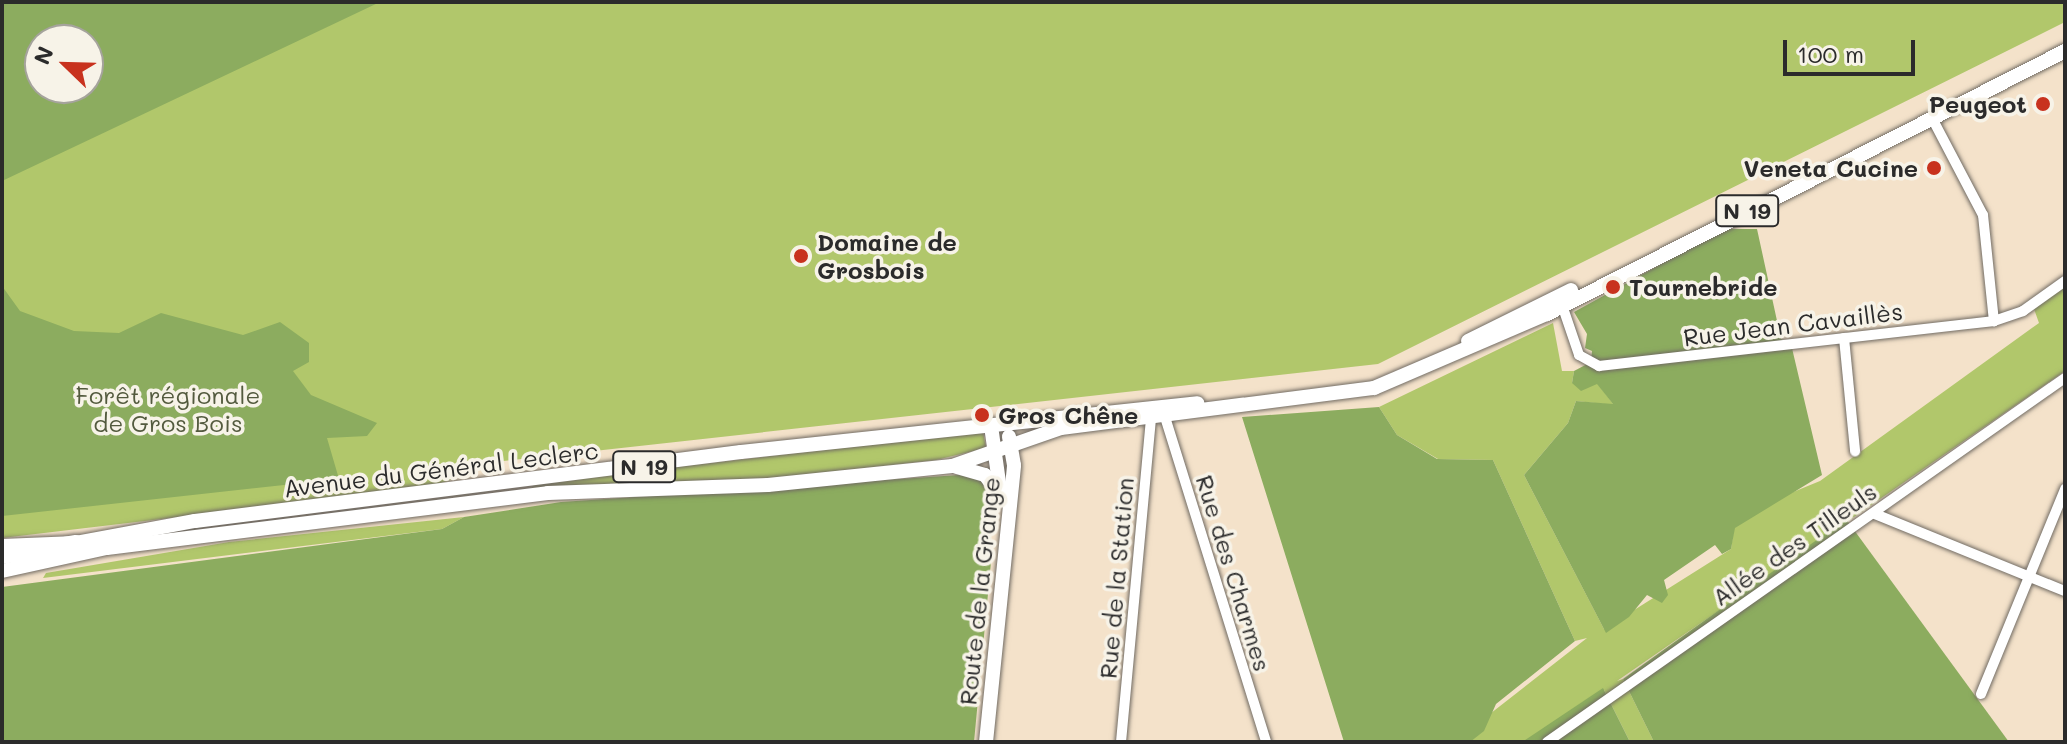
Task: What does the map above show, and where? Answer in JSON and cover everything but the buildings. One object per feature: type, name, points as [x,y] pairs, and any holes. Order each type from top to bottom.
[{"type":"highway","name":"N 19","points":[[2,556],[76,543]]},
{"type":"main road","name":"N 19","points":[[952,466],[1029,436],[1374,388],[1461,355],[2065,41]]},
{"type":"main road","name":"N 19","points":[[1560,301],[2065,51]]},
{"type":"main road","name":"Avenue du Général Leclerc","points":[[2,546],[76,543],[195,521],[741,452],[1359,383],[1442,355],[1560,301]]},
{"type":"main road","points":[[999,425],[1004,447]]},
{"type":"main road","points":[[1014,465],[1029,436]]},
{"type":"main road","name":"Route de la Grange","points":[[978,742],[1006,497],[1014,465],[1004,447]]},
{"type":"main road","name":"Route de la Grange","points":[[986,742],[1006,497],[1004,447]]},
{"type":"main road","name":"Avenue du Général Leclerc","points":[[2,571],[107,548],[548,493],[768,485],[952,466]]},
{"type":"main road","points":[[952,466],[985,475],[1006,497]]},
{"type":"street","points":[[1932,118],[1983,215],[1994,321]]},
{"type":"street","name":"Rue Jean Cavaillès","points":[[1560,301],[1579,355],[1599,366],[1994,321],[2023,311],[2065,281]]},
{"type":"street","points":[[1844,338],[1855,451]]},
{"type":"street","name":"Allée des Tilleuls","points":[[1547,742],[2065,378]]},
{"type":"street","name":"Rue de la Station","points":[[1121,742],[1158,418]]},
{"type":"street","name":"Rue des Charmes","points":[[1158,418],[1266,742]]},
{"type":"street","points":[[1981,694],[2065,489]]},
{"type":"street","points":[[1875,514],[2065,591]]},
{"type":"green space","name":"Domaine de Grosbois","points":[[2,2],[2065,2],[2065,22],[1378,364],[468,465],[467,474],[430,487],[2,538]]},
{"type":"green space","points":[[2,2],[380,2],[2,181]]},
{"type":"green space","points":[[1725,229],[1757,229],[1781,339],[1791,344],[1822,475],[1735,528],[1731,549],[1722,554],[1715,545],[1664,580],[1668,595],[1662,603],[1647,595],[1629,617],[1606,633],[1524,475],[1568,423],[1576,401],[1613,404],[1597,384],[1581,391],[1572,383],[1574,371],[1591,362],[1592,351],[1585,348],[1587,334],[1574,312]]},
{"type":"green space","points":[[2065,285],[2065,371],[1617,681],[1623,679],[1654,742],[1630,742],[1604,690],[1528,742],[1454,742],[1587,638],[1575,641],[1493,460],[1438,459],[1397,435],[1379,407],[1553,323],[1562,371],[1574,371],[1572,383],[1597,383],[1614,405],[1576,401],[1568,423],[1524,475],[1604,629],[1731,549],[1734,528],[1774,500],[1820,481],[2039,323],[2034,309]]},
{"type":"green space","name":"Forêt régionale de Gros Bois","points":[[2,286],[20,311],[74,331],[119,333],[161,313],[243,335],[280,322],[309,343],[309,362],[293,371],[311,395],[377,423],[367,436],[327,438],[339,479],[2,516]]},
{"type":"green space","points":[[1379,407],[1397,435],[1437,459],[1493,460],[1575,641],[1496,704],[1484,731],[1470,742],[1344,742],[1242,417]]},
{"type":"green space","points":[[983,432],[986,448],[936,460],[749,481],[532,488],[534,483]]},
{"type":"green space","points":[[959,475],[980,478],[989,487],[990,504],[991,562],[974,742],[2,742],[2,587],[442,529],[464,517],[561,502]]},
{"type":"green space","points":[[464,517],[442,529],[43,578],[46,573],[229,542]]},
{"type":"green space","points":[[1846,519],[2009,742],[1654,742],[1623,679]]},
{"type":"green space","points":[[1603,688],[1630,742],[1522,742]]},
{"type":"place","name":"Peugeot","points":[[2043,104]]},
{"type":"place","name":"Veneta Cucine","points":[[1934,168]]},
{"type":"place","name":"Domaine de Grosbois","points":[[801,256]]},
{"type":"place","name":"Tournebride","points":[[1613,287]]},
{"type":"place","name":"Gros Chêne","points":[[982,415]]}]
